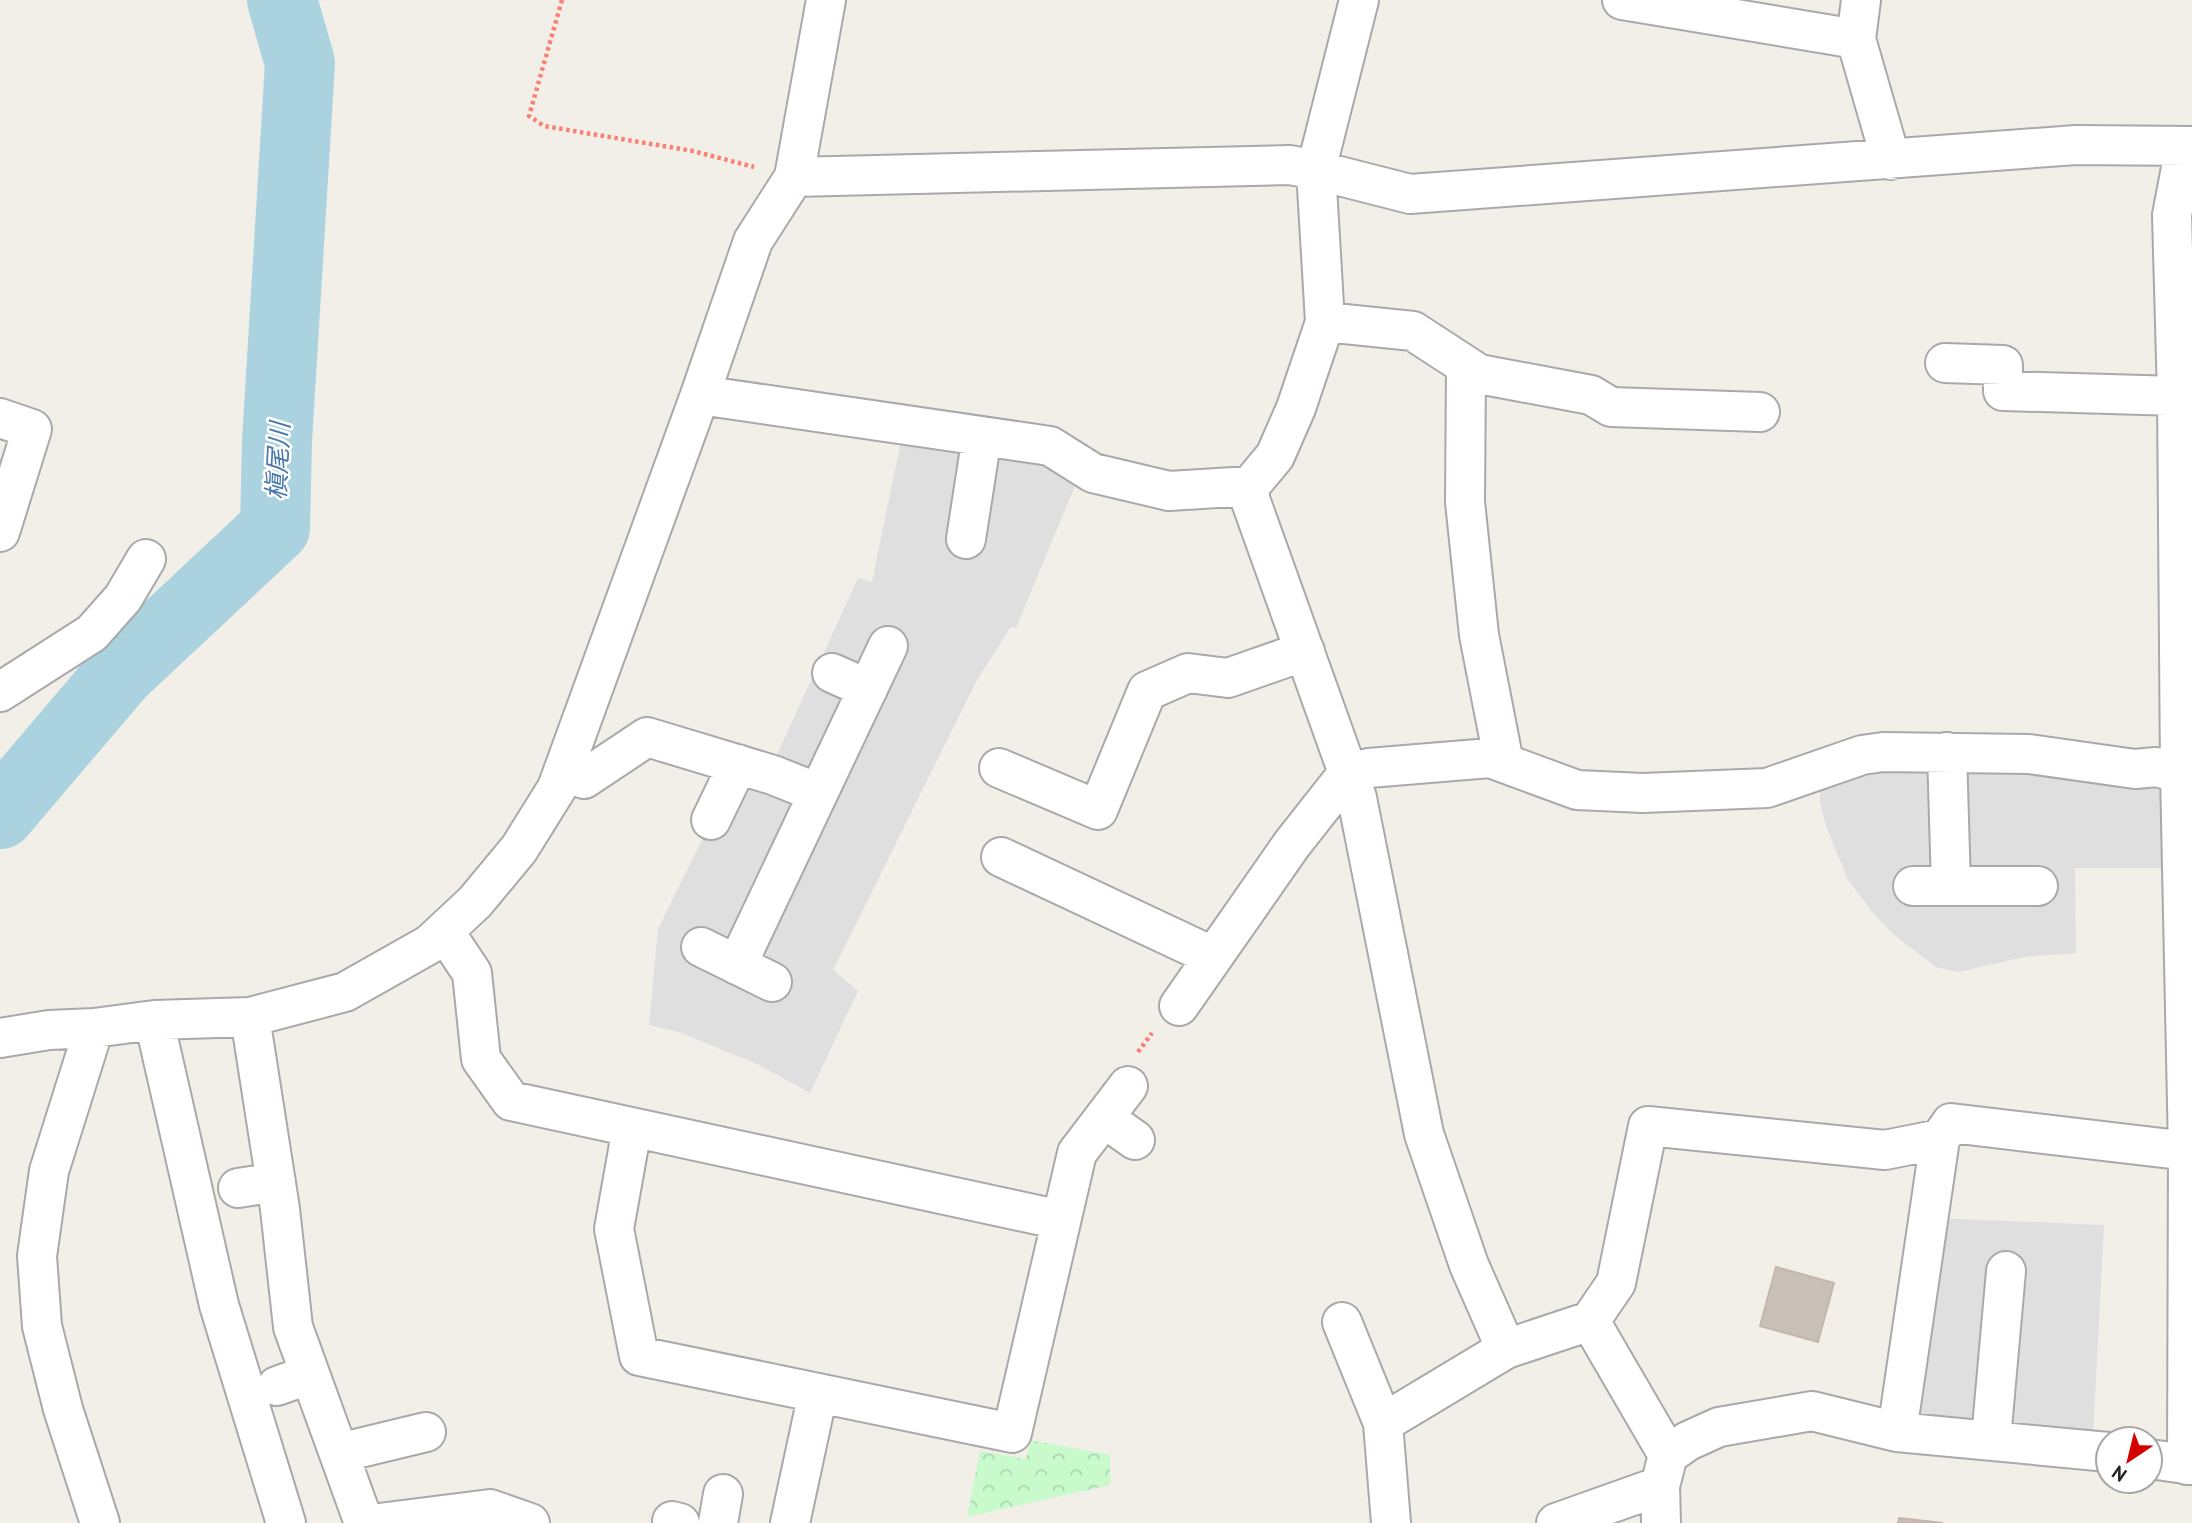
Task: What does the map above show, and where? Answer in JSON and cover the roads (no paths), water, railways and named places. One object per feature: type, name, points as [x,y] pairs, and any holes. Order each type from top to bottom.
[{"type":"street","points":[[0,1038],[49,1030],[94,1028],[154,1020],[250,1017],[345,992],[430,944],[475,902],[519,849],[557,788],[753,241],[794,177],[826,0]]},
{"type":"street","points":[[1359,0],[1317,170],[1325,322],[1296,408],[1275,456],[1250,486],[1250,499],[1357,798],[1424,1134],[1469,1265],[1506,1349]]},
{"type":"street","points":[[1622,0],[1856,39]]},
{"type":"street","points":[[1861,0],[1856,39],[1891,160]]},
{"type":"street","points":[[794,177],[1290,165],[1410,194],[2076,145],[2189,147],[2172,215],[2186,774],[2188,1152],[2176,1463]]},
{"type":"street","points":[[1325,322],[1413,331],[1479,374],[1591,395],[1611,407],[1760,412]]},
{"type":"street","points":[[1945,363],[2003,365],[2003,391],[2177,396]]},
{"type":"street","points":[[1466,366],[1465,502],[1479,635],[1504,763]]},
{"type":"street","points":[[700,395],[1050,446],[1093,473],[1169,491],[1250,486]]},
{"type":"street","points":[[0,418],[32,429],[0,532]]},
{"type":"street","points":[[966,539],[982,436]]},
{"type":"street","points":[[0,692],[92,633],[123,598],[146,559]]},
{"type":"street","points":[[737,965],[888,646]]},
{"type":"street","points":[[999,768],[1098,810],[1147,691],[1188,673],[1228,678],[1305,650]]},
{"type":"street","points":[[832,673],[868,690]]},
{"type":"street","points":[[563,771],[584,779],[647,737],[773,775],[818,793]]},
{"type":"street","points":[[1179,1006],[1292,844],[1348,773],[1369,768],[1490,758],[1577,790],[1643,793],[1767,788],[1862,755],[1883,751],[2029,754],[2135,769],[2156,767],[2186,774]]},
{"type":"street","points":[[1947,752],[1951,886]]},
{"type":"street","points":[[710,820],[738,764]]},
{"type":"street","points":[[1000,857],[1212,956]]},
{"type":"street","points":[[1913,886],[2038,886]]},
{"type":"street","points":[[444,931],[472,973],[481,1059],[512,1101],[1061,1220]]},
{"type":"street","points":[[701,947],[772,982]]},
{"type":"street","points":[[250,1017],[276,1182],[293,1327],[293,1380],[338,1453],[364,1523]]},
{"type":"street","points":[[154,1020],[219,1305],[286,1523]]},
{"type":"street","points":[[94,1028],[49,1171],[37,1255],[43,1326],[63,1409],[100,1523]]},
{"type":"street","points":[[632,1128],[614,1228],[639,1356],[1012,1433],[1077,1153],[1120,1129],[1128,1086]]},
{"type":"street","points":[[1897,1432],[1940,1139],[1951,1122],[2188,1152]]},
{"type":"street","points":[[1383,1423],[1506,1349],[1590,1321],[1616,1283],[1648,1126],[1885,1150],[1940,1139]]},
{"type":"street","points":[[239,1188],[276,1182]]},
{"type":"street","points":[[1991,1439],[2006,1271]]},
{"type":"street","points":[[1590,1321],[1663,1488]]},
{"type":"street","points":[[1342,1322],[1383,1423],[1391,1523]]},
{"type":"street","points":[[790,1523],[818,1393]]},
{"type":"street","points":[[1556,1523],[1663,1488],[1688,1441],[1719,1427],[1812,1411],[1897,1432],[2094,1450]]},
{"type":"street","points":[[338,1453],[426,1432]]},
{"type":"street","points":[[379,1523],[491,1509],[530,1523]]},
{"type":"waterway","name":"槇尾川","points":[[0,814],[120,673],[275,528],[277,441],[300,63],[282,0]]}]
